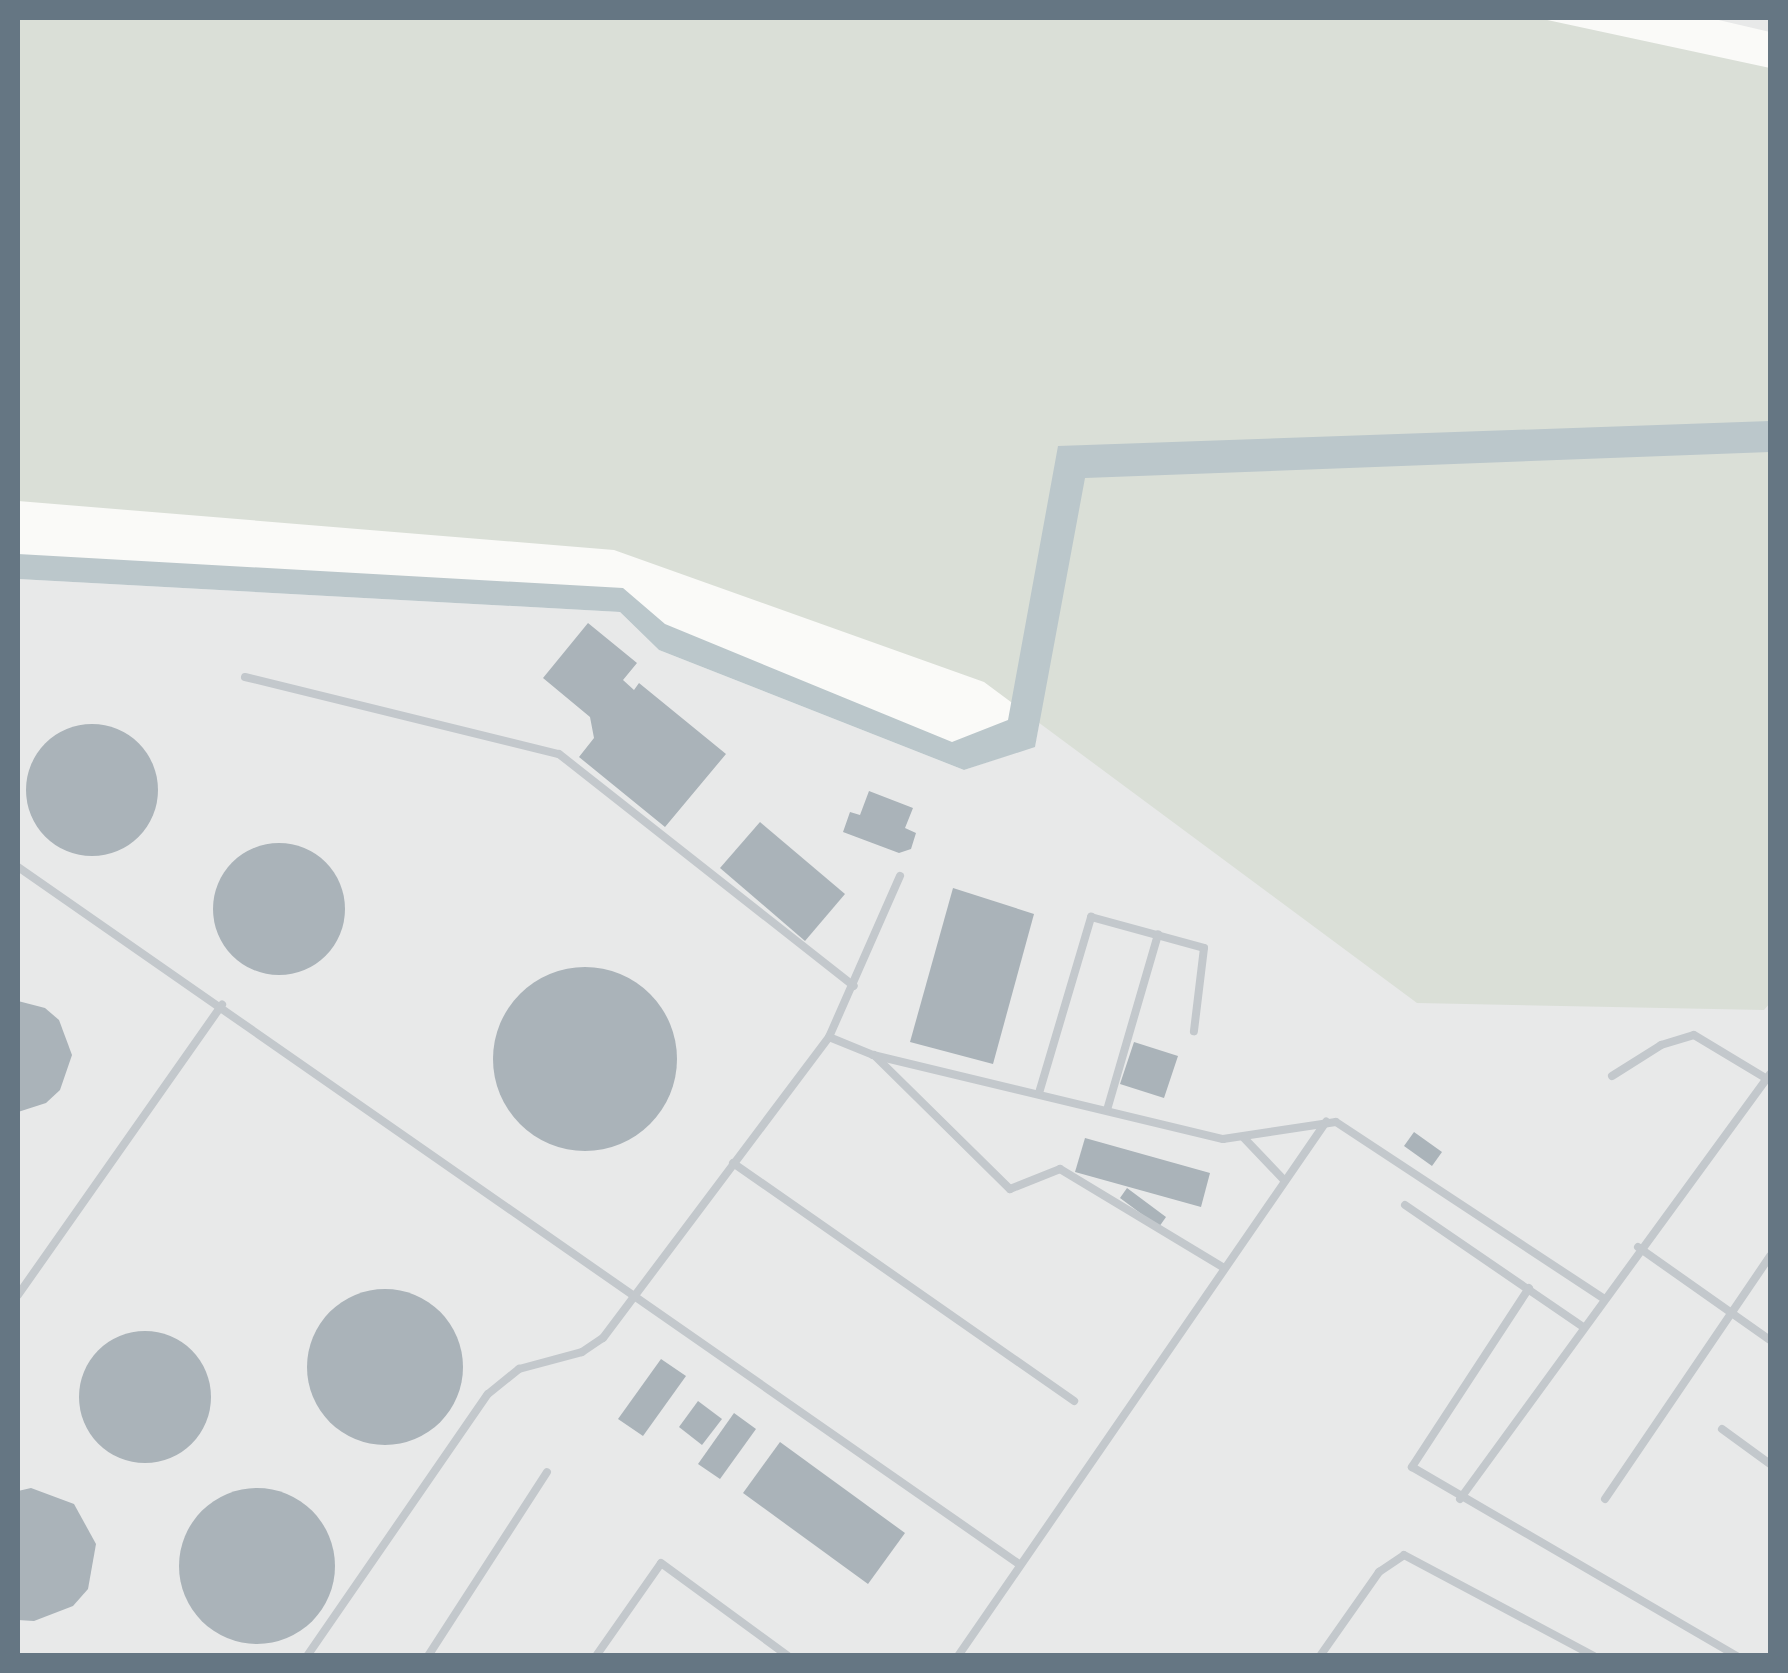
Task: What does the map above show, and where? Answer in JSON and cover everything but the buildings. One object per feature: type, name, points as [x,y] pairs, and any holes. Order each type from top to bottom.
[{"type":"lane","points":[[245,677],[559,754],[854,986]]},
{"type":"lane","points":[[18,867],[222,1005],[1020,1564]]},
{"type":"lane","points":[[306,1656],[488,1394],[519,1369],[593,1347],[633,1295],[829,1037],[900,876]]},
{"type":"lane","points":[[1039,1093],[1091,918],[1204,948],[1194,1032]]},
{"type":"lane","points":[[1107,1110],[1158,934]]},
{"type":"lane","points":[[18,1295],[222,1005]]},
{"type":"lane","points":[[1460,1499],[1638,1247],[1769,1078],[1694,1035],[1661,1046],[1612,1076]]},
{"type":"lane","points":[[829,1037],[873,1055],[1244,1138],[1326,1122],[1352,1128],[1603,1298]]},
{"type":"lane","points":[[873,1055],[1010,1188],[1060,1170],[1224,1268]]},
{"type":"lane","points":[[958,1656],[1326,1122]]},
{"type":"lane","points":[[1244,1138],[1285,1181]]},
{"type":"lane","points":[[733,1163],[1074,1401]]},
{"type":"lane","points":[[1404,1206],[1583,1327]]},
{"type":"lane","points":[[1638,1247],[1770,1340]]},
{"type":"lane","points":[[1606,1499],[1770,1256]]},
{"type":"lane","points":[[1530,1288],[1415,1456],[1412,1467],[1460,1499],[1737,1656]]},
{"type":"lane","points":[[1722,1429],[1770,1464]]},
{"type":"lane","points":[[428,1656],[547,1472]]},
{"type":"lane","points":[[1320,1656],[1379,1572],[1404,1555],[1594,1656]]},
{"type":"lane","points":[[596,1656],[661,1563],[788,1656]]},
{"type":"shaded area","points":[[18,18],[1538,18],[1770,68],[1770,1003],[1764,1010],[1417,1003],[984,682],[614,550],[18,501]]},
{"type":"shaded area","points":[[1710,18],[1770,18],[1770,32]]},
{"type":"shaded area","points":[[1770,421],[1770,452],[1085,478],[1035,747],[964,770],[659,650],[620,612],[18,579],[18,554],[623,588],[665,624],[952,742],[1008,720],[1058,446]]},
{"type":"shaded area","points":[[1770,452],[1770,1655],[18,1655],[18,579],[620,612],[659,650],[964,770],[1035,746],[1084,477]]}]
